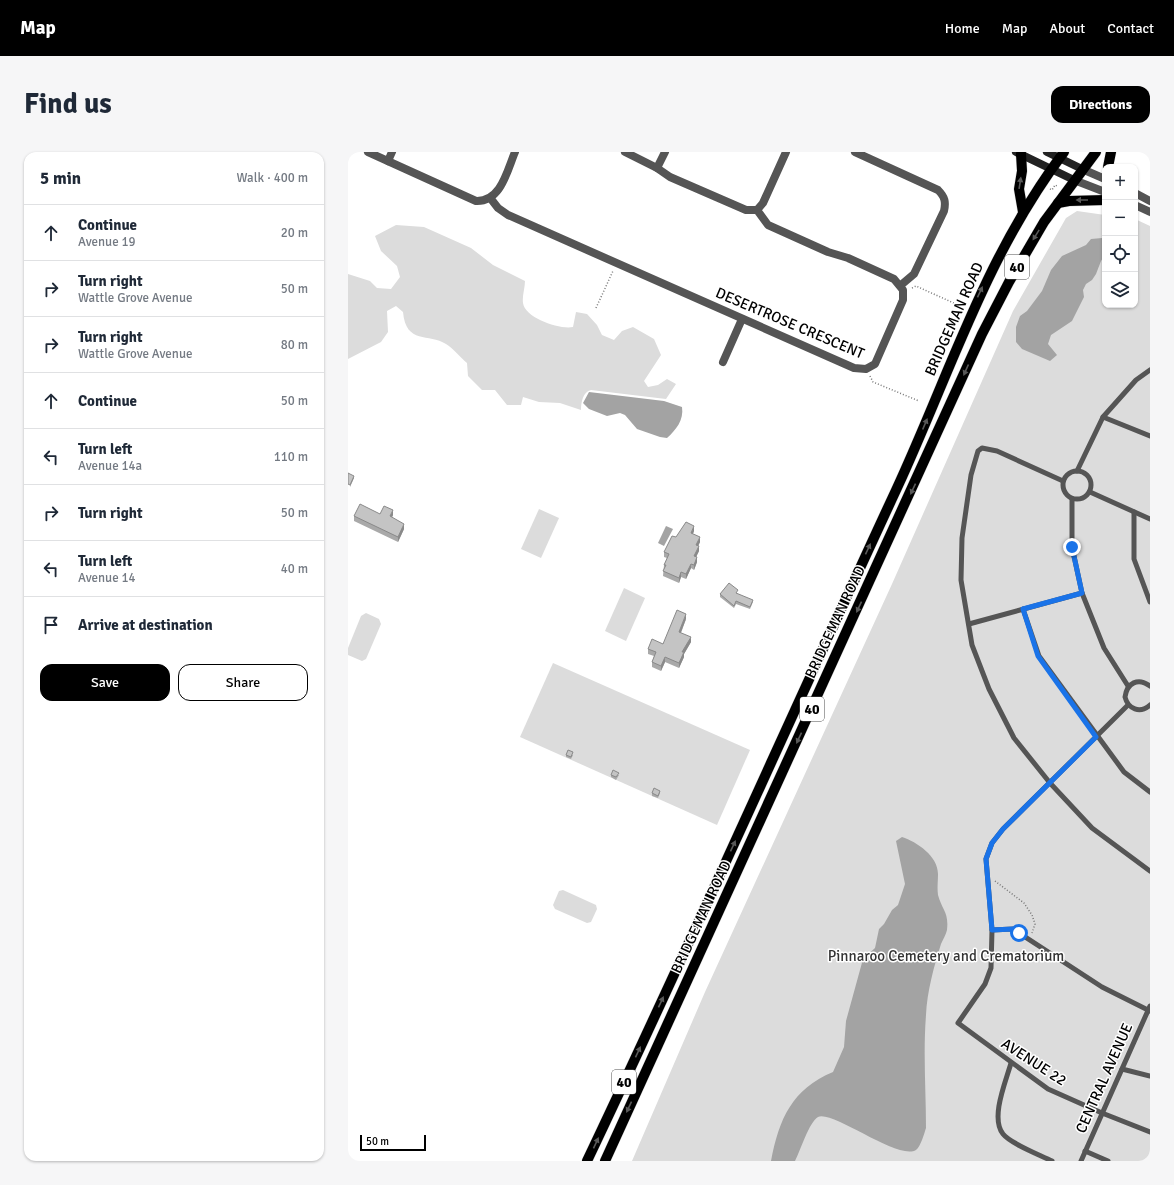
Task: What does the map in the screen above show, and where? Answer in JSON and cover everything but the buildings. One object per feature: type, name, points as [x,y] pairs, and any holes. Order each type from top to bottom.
[{"type":"main road","name":"BRIDGEMAN ROAD","points":[[605,1161],[982,334],[1025,253],[1074,180],[1096,152]]},
{"type":"main road","points":[[1109,164],[1111,152]]},
{"type":"main road","points":[[1019,153],[1022,171],[1019,190],[1022,212]]},
{"type":"main road","name":"BRIDGEMAN ROAD","points":[[587,1161],[910,460],[964,328],[996,259],[1022,212],[1062,155]]},
{"type":"main road","points":[[1058,203],[1074,200],[1102,200]]},
{"type":"main road","points":[[964,328],[982,334]]},
{"type":"main road","points":[[604,1126],[618,1132]]},
{"type":"street","points":[[368,152],[476,201],[491,199],[498,192],[515,152]]},
{"type":"street","points":[[388,161],[392,152]]},
{"type":"street","points":[[625,152],[658,168],[670,177],[746,210],[757,210],[763,203],[786,152]]},
{"type":"street","points":[[658,168],[665,152]]},
{"type":"street","points":[[757,210],[768,226],[828,252],[848,258],[894,279],[902,288],[914,274],[944,211],[946,203],[944,196],[938,190],[855,152]]},
{"type":"street","points":[[1047,152],[1062,155],[1082,169],[1102,178]]},
{"type":"street","points":[[1019,153],[1074,180],[1102,191]]},
{"type":"street","points":[[1138,194],[1150,200]]},
{"type":"street","name":"DESERTROSE CRESCENT","points":[[491,199],[498,208],[508,215],[854,368],[866,369],[875,364],[903,300],[902,288]]},
{"type":"street","points":[[1138,206],[1150,212]]},
{"type":"street","points":[[723,362],[742,319]]},
{"type":"lane","points":[[1077,471],[1104,417],[1136,380],[1150,370]]},
{"type":"lane","points":[[1104,417],[1150,436]]},
{"type":"lane","points":[[1063,481],[998,451],[982,448],[978,451],[971,475],[962,538],[961,580],[972,645],[989,689],[1014,738],[1050,783],[1092,828],[1150,871]]},
{"type":"lane","points":[[1072,499],[1082,499],[1090,492],[1091,482],[1082,472],[1077,471],[1068,474],[1063,481],[1064,490],[1072,499],[1072,547],[1082,593],[1104,648],[1128,686]]},
{"type":"lane","points":[[1090,492],[1150,519]]},
{"type":"lane","points":[[1134,512],[1134,558],[1150,602]]},
{"type":"lane","points":[[969,624],[1082,593]]},
{"type":"lane","points":[[1023,609],[1038,656],[1096,737],[1124,772],[1150,792]]},
{"type":"lane","points":[[1150,686],[1139,681],[1128,686],[1124,697],[1128,705],[1132,708],[1140,710],[1150,706]]},
{"type":"lane","points":[[1128,705],[1003,829],[992,843],[986,859],[987,880],[992,930],[1013,929],[1102,987],[1149,1009]]},
{"type":"lane","name":"AVENUE 22","points":[[992,930],[990,968],[985,984],[958,1023],[1048,1089],[1150,1132]]},
{"type":"lane","name":"CENTRAL AVENUE","points":[[1081,1161],[1149,1009]]},
{"type":"lane","points":[[1011,1063],[996,1116],[1002,1134],[1024,1148],[1052,1161]]},
{"type":"lane","points":[[1122,1068],[1150,1076]]},
{"type":"lane","points":[[1085,1151],[1108,1161]]},
{"type":"path","points":[[1050,188],[1052,190],[1055,185],[1057,186]]},
{"type":"path","points":[[596,308],[617,262]]},
{"type":"path","points":[[902,288],[916,286],[958,305]]},
{"type":"path","points":[[866,369],[873,382],[919,401]]},
{"type":"path","points":[[987,880],[998,882],[1024,903],[1032,915],[1035,924],[1028,940]]},
{"type":"green space","name":"Pinnaroo Cemetery and Crematorium","points":[[1077,211],[1102,215],[1102,308],[1138,308],[1138,220],[1150,226],[1150,1161],[632,1161],[705,992],[892,584],[1013,311],[1066,218]]},
{"type":"green space","points":[[396,225],[424,227],[471,248],[493,265],[525,281],[523,303],[525,308],[530,314],[544,322],[560,327],[573,327],[576,312],[587,314],[597,325],[602,335],[614,340],[622,331],[633,327],[654,339],[661,355],[644,381],[648,387],[658,385],[667,379],[676,384],[666,399],[591,390],[584,395],[581,410],[560,403],[539,402],[523,397],[521,405],[507,405],[495,390],[482,390],[468,376],[467,363],[449,346],[439,341],[413,334],[405,322],[403,312],[396,306],[387,311],[388,332],[381,342],[348,359],[348,274],[370,281],[377,288],[391,289],[400,277],[397,266],[381,251],[375,236]]},
{"type":"green space","points":[[539,509],[559,518],[541,558],[521,549]]},
{"type":"green space","points":[[624,588],[645,598],[626,641],[605,631]]},
{"type":"green space","points":[[366,613],[379,619],[381,624],[366,659],[362,661],[348,655],[348,648],[361,616]]},
{"type":"green space","points":[[553,663],[750,750],[717,825],[520,737]]},
{"type":"green space","points":[[563,890],[596,905],[597,909],[591,922],[587,923],[555,909],[553,905],[559,891]]},
{"type":"shaded area","points":[[1102,238],[1102,260],[1096,274],[1092,280],[1086,284],[1083,290],[1084,297],[1072,321],[1051,335],[1048,344],[1057,355],[1050,361],[1022,349],[1016,342],[1016,327],[1020,316],[1027,311],[1042,291],[1051,270],[1062,256],[1086,245],[1091,239]]},
{"type":"shaded area","points":[[589,392],[664,401],[682,407],[681,420],[667,438],[660,437],[637,429],[625,415],[620,413],[607,416],[589,409],[583,403]]},
{"type":"shaded area","points":[[666,526],[673,529],[664,546],[658,543]]},
{"type":"shaded area","points":[[902,837],[920,846],[931,856],[934,861],[938,874],[938,895],[947,919],[947,932],[941,944],[929,988],[925,1029],[926,1128],[922,1140],[916,1150],[907,1151],[881,1143],[837,1121],[826,1117],[818,1117],[811,1125],[795,1161],[771,1161],[778,1132],[790,1107],[807,1087],[833,1072],[844,1047],[846,1021],[863,959],[875,948],[879,929],[884,924],[892,910],[898,905],[905,884],[896,841]]},
{"type":"route","points":[[1019,933],[1013,929],[992,930],[986,859],[992,843],[1003,829],[1096,737],[1038,656],[1023,609],[1082,593],[1072,547]]}]
